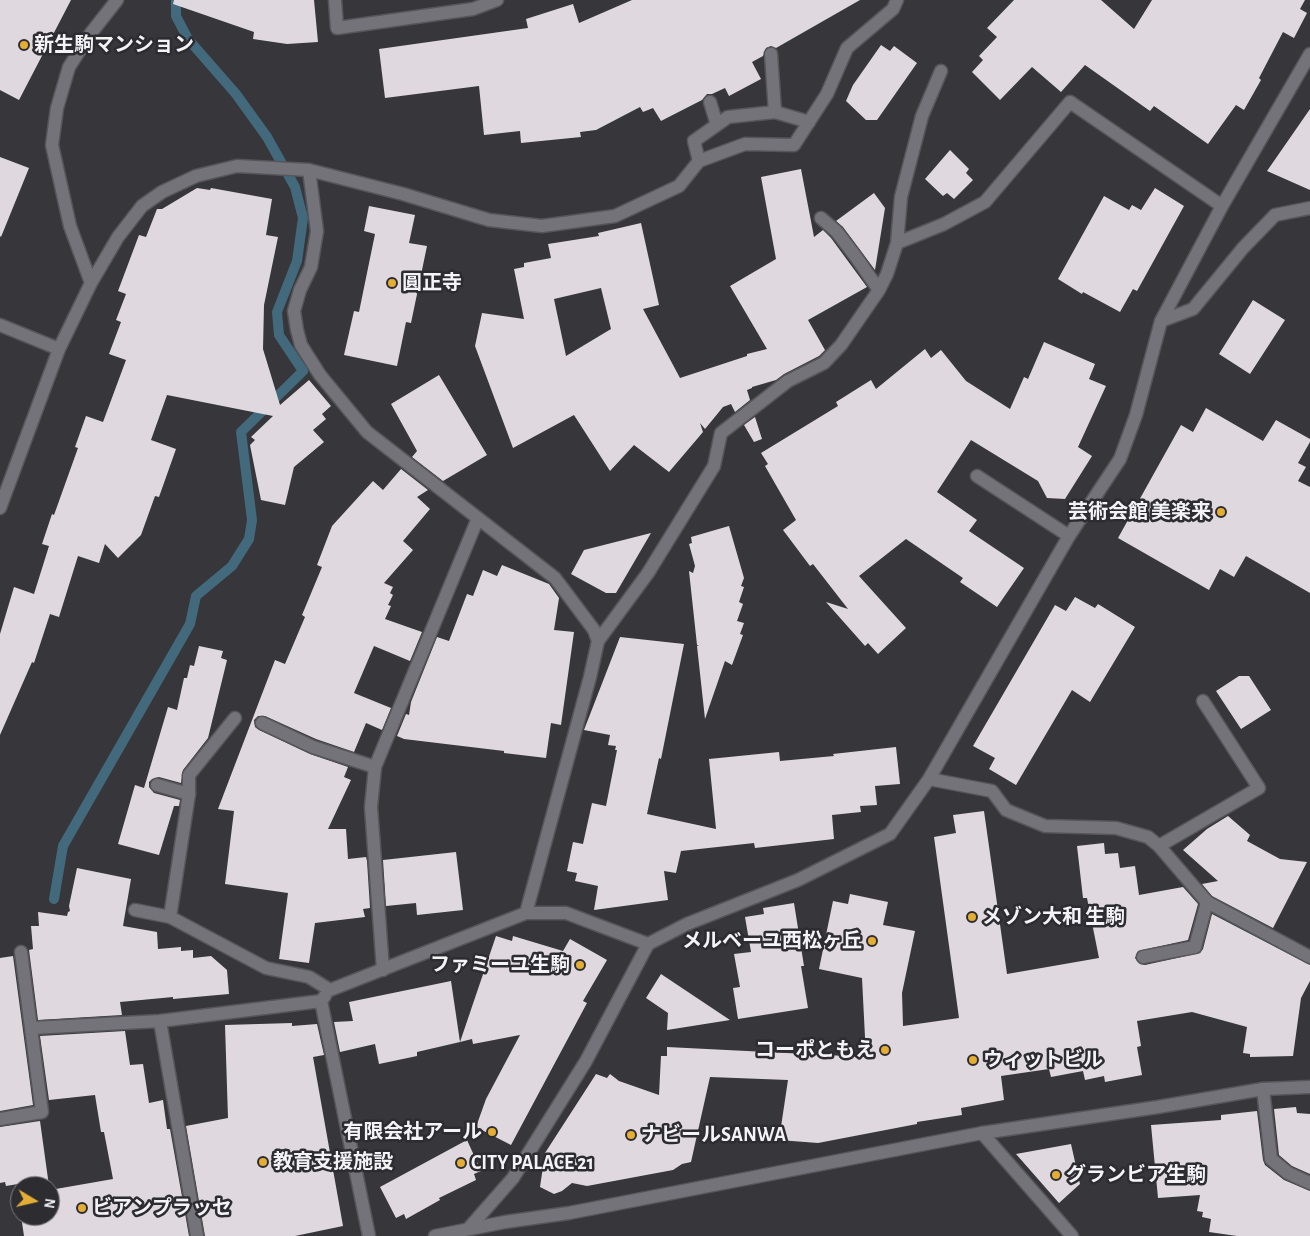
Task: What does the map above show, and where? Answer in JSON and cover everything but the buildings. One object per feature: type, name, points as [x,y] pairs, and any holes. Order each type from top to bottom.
[{"type":"street","points":[[91,283],[70,226],[52,145],[57,108],[70,67],[91,33],[117,0]]},
{"type":"street","points":[[335,0],[338,28],[473,9],[497,0]]},
{"type":"street","points":[[0,508],[59,349],[91,283],[118,237],[142,206],[162,192],[196,176],[237,166],[309,170],[403,194],[489,220],[542,226],[615,216],[679,186],[699,160],[745,144],[794,145],[827,94],[847,48],[893,9],[897,0]]},
{"type":"street","points":[[771,54],[775,112]]},
{"type":"street","points":[[469,1228],[513,1178],[586,1061],[648,944],[687,924],[798,880],[890,834],[929,779],[1069,536],[1120,459],[1136,415],[1161,321],[1222,206],[1310,54]]},
{"type":"street","points":[[526,913],[598,642],[648,573],[714,466],[720,433],[788,382],[824,363],[841,345],[879,290],[887,274],[897,243],[901,197],[922,116],[941,71]]},
{"type":"street","points":[[710,102],[717,125]]},
{"type":"street","points":[[897,243],[944,224],[985,202],[1070,102],[1222,206]]},
{"type":"street","points":[[699,160],[694,141],[728,117],[775,112],[809,122]]},
{"type":"street","points":[[309,170],[317,231],[311,267],[300,290],[294,311],[301,345],[320,375],[367,432],[555,578],[594,630],[598,642]]},
{"type":"street","points":[[1161,321],[1193,309],[1243,248],[1275,216],[1310,208]]},
{"type":"street","points":[[821,218],[847,244],[879,290]]},
{"type":"street","points":[[0,325],[59,349]]},
{"type":"street","points":[[977,476],[1069,536]]},
{"type":"street","points":[[384,970],[371,807],[375,767],[478,518]]},
{"type":"street","points":[[1159,846],[1259,788],[1203,700]]},
{"type":"street","points":[[170,917],[188,794],[189,774],[235,718]]},
{"type":"street","points":[[262,723],[312,747],[375,767]]},
{"type":"street","points":[[929,779],[992,791],[1006,810],[1045,826],[1116,828],[1148,837],[1159,846],[1207,902],[1310,957]]},
{"type":"street","points":[[157,785],[188,794]]},
{"type":"street","points":[[1143,956],[1195,947],[1207,902]]},
{"type":"street","points":[[135,910],[170,917],[266,968],[309,977],[330,990]]},
{"type":"street","points":[[32,1028],[160,1021],[320,1001],[330,990],[526,913],[566,913],[648,944]]},
{"type":"street","points":[[0,1119],[42,1112],[21,952]]},
{"type":"street","points":[[320,1001],[369,1236]]},
{"type":"street","points":[[160,1021],[197,1236]]},
{"type":"street","points":[[435,1236],[469,1228],[569,1213],[982,1134],[1149,1109],[1263,1089],[1310,1088]]},
{"type":"street","points":[[1263,1089],[1271,1158],[1288,1173],[1310,1183]]},
{"type":"street","points":[[982,1134],[1072,1236]]},
{"type":"waterway","points":[[54,899],[63,846],[190,624],[196,596],[232,566],[249,539],[252,520],[241,432],[303,371],[279,335],[277,312],[297,261],[303,218],[295,187],[267,137],[236,94],[188,39],[176,16],[176,0]]},
{"type":"place","name":"新生駒マンション","points":[[24,45]]},
{"type":"place","name":"圓正寺","points":[[392,283]]},
{"type":"place","name":"芸術会館 美楽来","points":[[1221,512]]},
{"type":"place","name":"メゾン大和 生駒","points":[[972,917]]},
{"type":"place","name":"メルベーユ西松ヶ丘","points":[[872,941]]},
{"type":"place","name":"ファミーユ生駒","points":[[580,965]]},
{"type":"place","name":"コーポともえ","points":[[885,1050]]},
{"type":"place","name":"ウィットビル","points":[[973,1060]]},
{"type":"place","name":"有限会社アール","points":[[492,1132]]},
{"type":"place","name":"ナビールSANWA","points":[[631,1135]]},
{"type":"place","name":"教育支援施設","points":[[263,1162]]},
{"type":"place","name":"CITY PALACE 21","points":[[461,1163]]},
{"type":"place","name":"グランビア生駒","points":[[1056,1175]]},
{"type":"place","name":"ビアンプラッセ","points":[[82,1208]]}]
